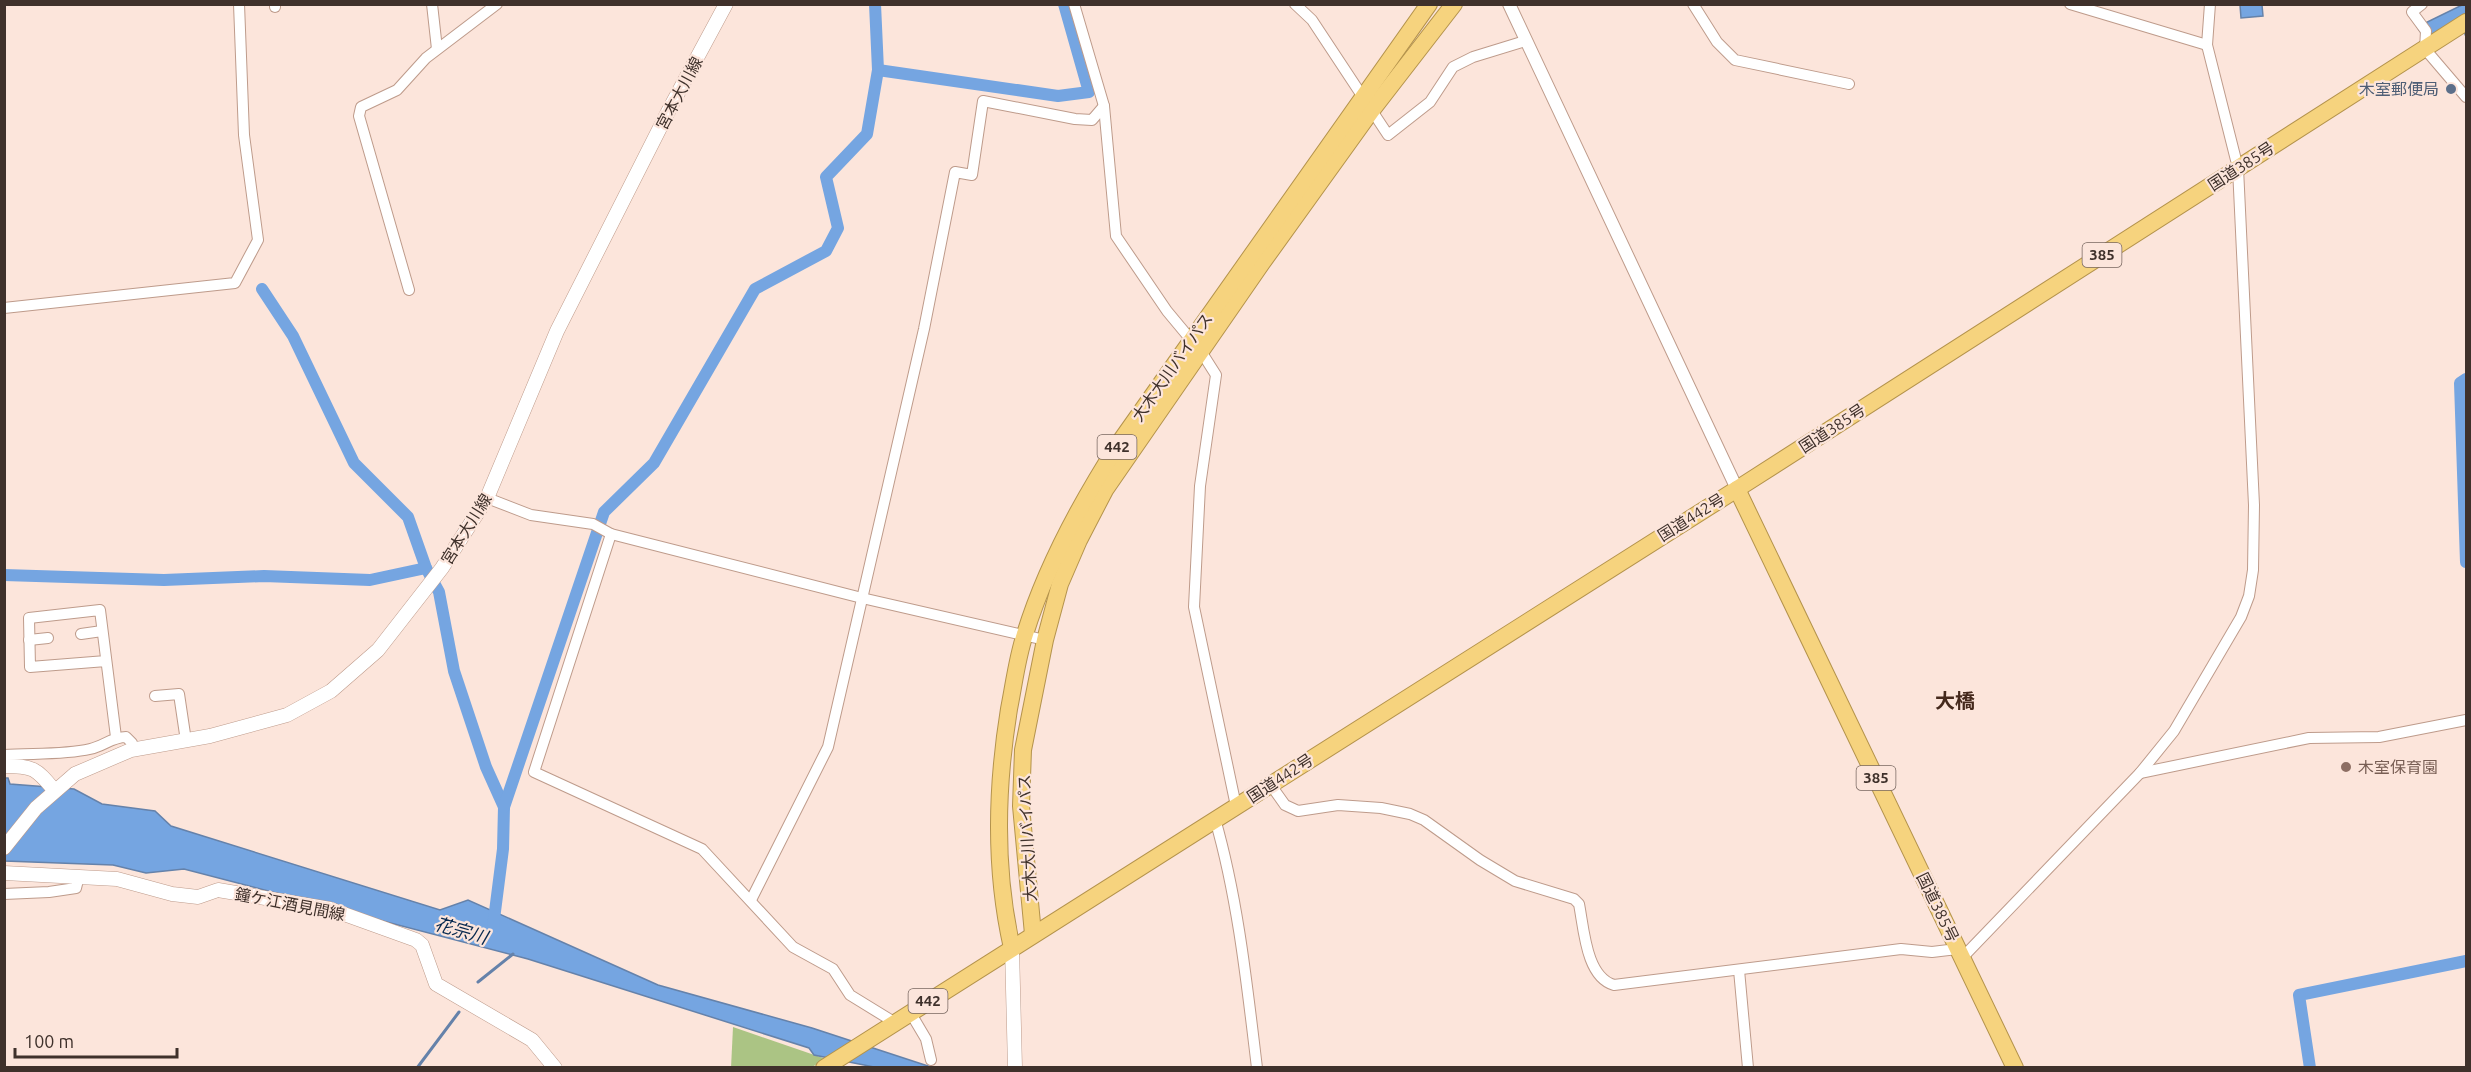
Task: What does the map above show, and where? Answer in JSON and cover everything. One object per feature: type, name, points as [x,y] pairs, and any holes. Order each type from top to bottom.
[{"type":"highway","name":"大木大川バイパス","points":[[1002,955],[1005,918],[998,804],[1006,728],[1024,636],[1074,517],[1119,443],[1191,340],[1368,105],[1437,27],[1454,4]]},
{"type":"highway","name":"大木大川バイパス","points":[[1033,934],[1021,806],[1023,750],[1032,694],[1060,584],[1079,540],[1105,490],[1202,353],[1368,105],[1425,10]]},
{"type":"highway","name":"国道385号","points":[[2015,1068],[1737,489],[2466,22]]},
{"type":"highway","name":"国道442号","points":[[830,1064],[1737,489]]},
{"type":"main road","name":"宮本大川線","points":[[4,848],[55,785],[90,766],[130,750],[186,741],[287,715],[331,691],[378,650],[442,568],[487,498],[557,331],[671,106],[726,4]]},
{"type":"main road","points":[[4,766],[28,766],[39,771],[55,785]]},
{"type":"main road","name":"鐘ケ江酒見間線","points":[[4,873],[117,879],[172,894],[198,897],[218,890],[330,909],[416,940],[422,945],[436,984],[532,1040],[555,1068]]},
{"type":"main road","points":[[1002,955],[1015,1068]]},
{"type":"street","points":[[4,308],[235,283],[258,240],[244,135],[238,4]]},
{"type":"street","points":[[432,4],[437,49]]},
{"type":"street","points":[[409,290],[358,116],[361,107],[397,90],[437,49],[497,4]]},
{"type":"street","points":[[1074,4],[1104,106],[1113,226],[1116,236],[1167,311],[1202,353],[1216,375],[1200,486],[1194,607],[1236,806]]},
{"type":"street","points":[[1295,4],[1312,20],[1388,135],[1430,102],[1453,67],[1473,57],[1525,41]]},
{"type":"street","points":[[1693,4],[1717,42],[1734,60],[1849,84]]},
{"type":"street","points":[[2070,4],[2207,45]]},
{"type":"street","points":[[1270,784],[1284,805],[1298,811],[1338,805],[1381,808],[1410,814],[1424,820],[1497,872],[1515,881],[1574,899],[1579,904],[1594,967],[1604,982],[1614,985],[1901,949],[1960,953],[2140,773],[2174,731],[2241,618],[2253,570],[2254,497],[2238,168],[2207,45],[2210,4]]},
{"type":"street","points":[[2422,4],[2412,12],[2426,31],[2424,49],[2466,97]]},
{"type":"street","points":[[1509,5],[1737,489]]},
{"type":"street","points":[[751,900],[828,747],[924,329],[955,172],[972,175],[983,101],[1075,119],[1092,120],[1104,106]]},
{"type":"street","points":[[487,498],[531,515],[592,524],[607,532],[862,598],[1045,640]]},
{"type":"street","points":[[607,532],[534,772],[702,849],[792,947],[833,969],[850,995],[894,1023]]},
{"type":"street","points":[[106,661],[30,667],[29,618],[100,610],[116,737]]},
{"type":"street","points":[[81,634],[102,631]]},
{"type":"street","points":[[29,640],[48,638]]},
{"type":"street","points":[[155,696],[179,694],[186,741]]},
{"type":"street","points":[[2140,773],[2309,738],[2379,737],[2466,720]]},
{"type":"street","points":[[4,755],[89,750],[105,745],[116,737],[126,737],[132,743],[130,750]]},
{"type":"street","points":[[1215,819],[1223,844],[1248,994],[1257,1068]]},
{"type":"street","points":[[4,894],[76,888],[79,876]]},
{"type":"street","points":[[1739,970],[1748,1068]]},
{"type":"street","points":[[910,1012],[926,1039],[931,1060]]},
{"type":"green space","points":[[733,1027],[826,1059],[812,1067],[731,1068]]},
{"type":"water","points":[[2240,5],[2262,5],[2263,16],[2241,18]]},
{"type":"water","points":[[2466,5],[2466,37],[2460,19],[2426,40],[2417,27]]},
{"type":"water","name":"花宗川","points":[[4,778],[8,778],[10,784],[74,789],[102,804],[155,811],[171,826],[440,910],[468,900],[658,985],[812,1028],[931,1067],[874,1067],[814,1055],[809,1048],[528,959],[184,869],[146,873],[113,865],[5,861]]},
{"type":"waterway","points":[[504,807],[604,512],[654,463],[755,289],[826,251],[838,228],[826,177],[867,134],[878,70],[875,4]]},
{"type":"waterway","points":[[878,70],[1058,96],[1089,92],[1064,4]]},
{"type":"waterway","name":"花宗川","points":[[262,289],[293,336],[354,463],[408,517],[426,568],[439,592],[454,671],[486,767],[504,807],[503,849],[493,927]]},
{"type":"waterway","points":[[2466,379],[2460,383],[2466,562]]},
{"type":"waterway","points":[[4,575],[164,580],[264,576],[370,580],[426,568]]},
{"type":"waterway","points":[[478,982],[513,954]]},
{"type":"waterway","points":[[2310,1068],[2299,995],[2466,961]]},
{"type":"waterway","points":[[417,1068],[459,1012]]},
{"type":"place","name":"木室郵便局","points":[[2451,89]]},
{"type":"place","name":"木室保育園","points":[[2346,767]]},
{"type":"district","name":"大橋","points":[[1955,701]]}]
